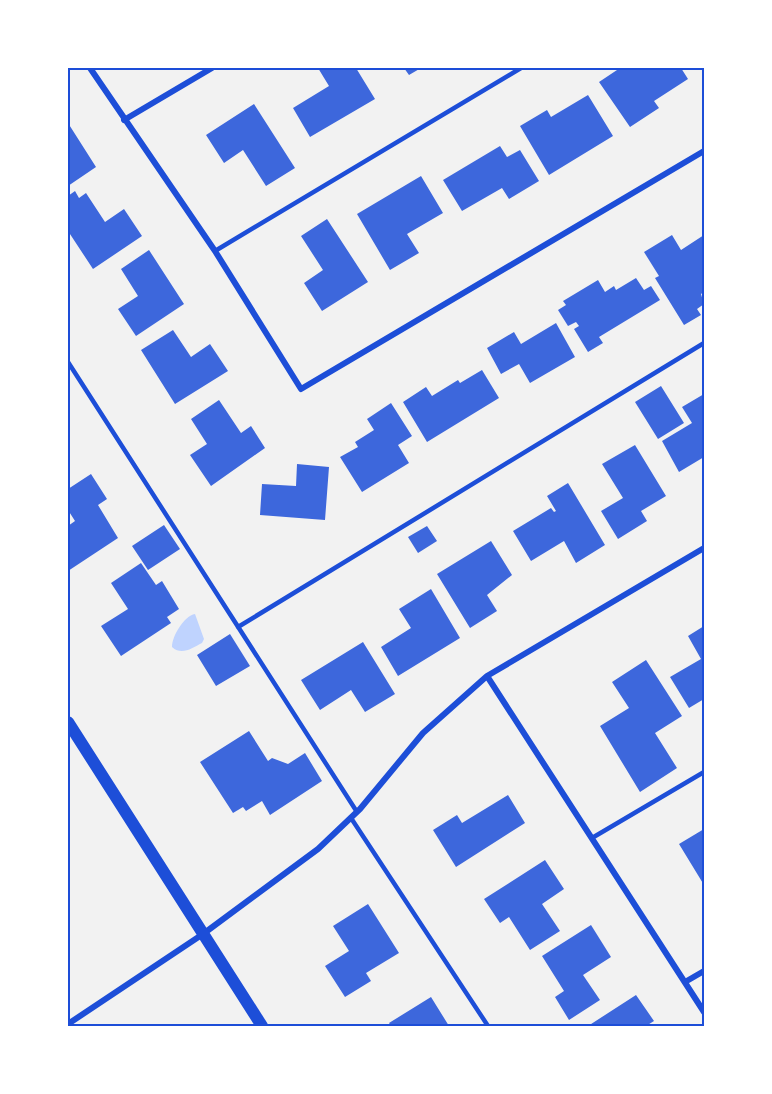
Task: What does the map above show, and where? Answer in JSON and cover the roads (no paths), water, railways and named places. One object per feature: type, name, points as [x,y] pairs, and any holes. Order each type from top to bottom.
[{"type":"main road","points":[[68,722],[262,1026]]},
{"type":"street","points":[[90,68],[214,251],[301,389],[705,151]]},
{"type":"street","points":[[124,120],[212,68]]},
{"type":"street","points":[[68,1024],[203,934],[318,849],[354,815],[423,733],[487,676],[705,548]]},
{"type":"street","points":[[487,676],[705,1012]]},
{"type":"street","points":[[685,982],[705,971]]},
{"type":"lane","points":[[214,251],[520,68]]},
{"type":"lane","points":[[238,627],[705,343]]},
{"type":"lane","points":[[68,362],[238,627],[488,1026]]},
{"type":"lane","points":[[592,838],[705,772]]},
{"type":"water","points":[[195,614],[204,639],[202,643],[187,650],[176,650],[172,647],[176,632],[187,618]]}]
